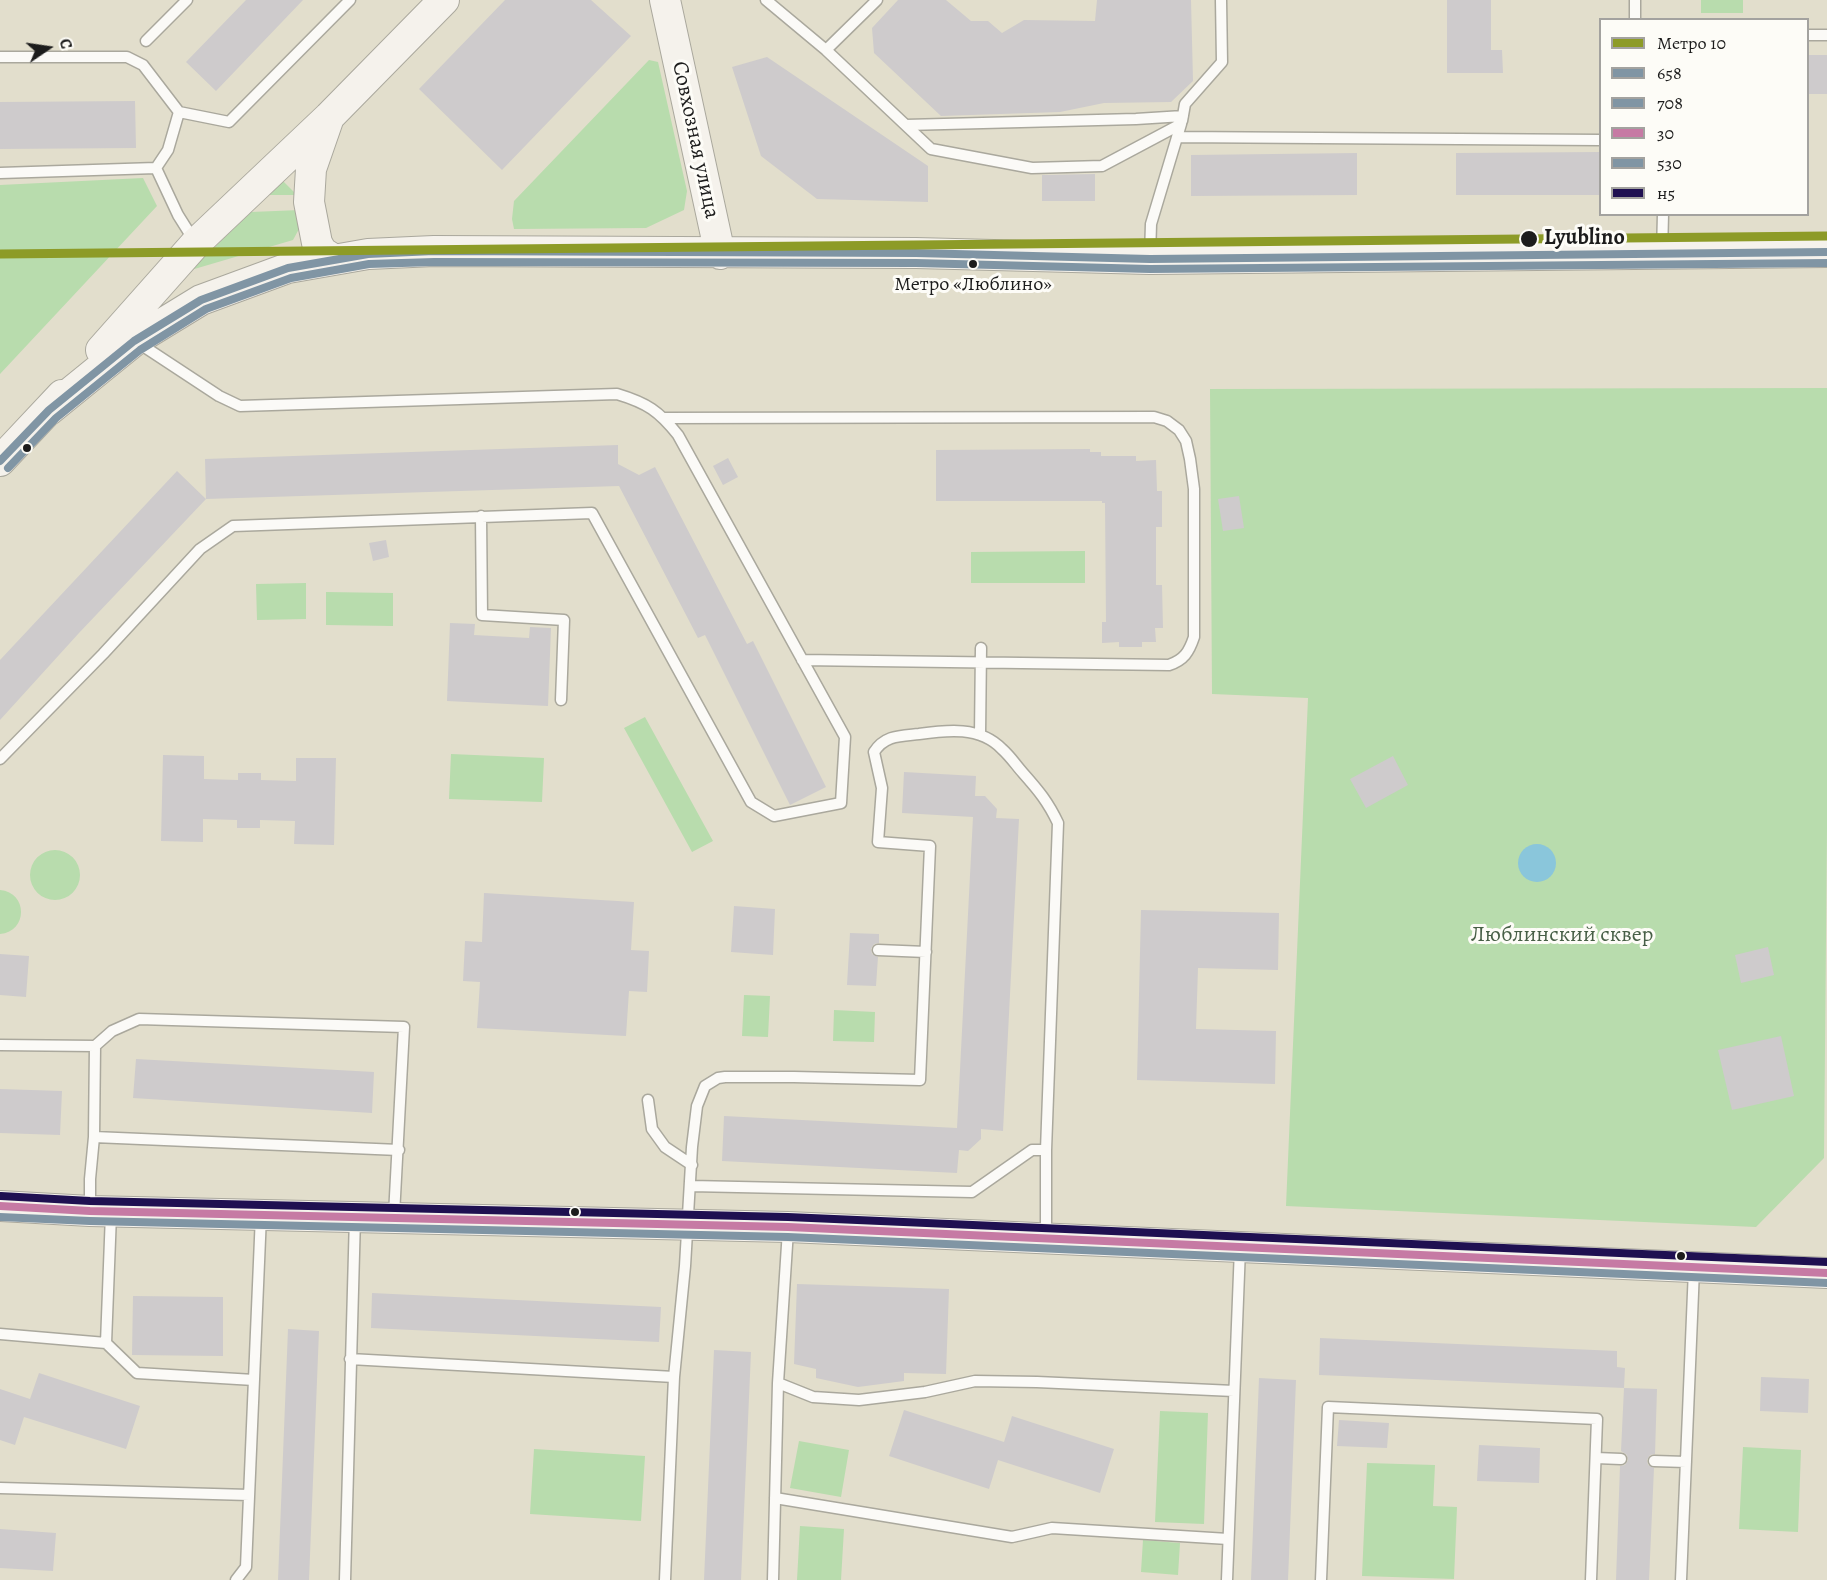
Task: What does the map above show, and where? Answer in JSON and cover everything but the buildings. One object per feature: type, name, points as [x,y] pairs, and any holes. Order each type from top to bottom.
[{"type":"street","points":[[0,461],[49,410],[196,243],[329,117],[444,0]]},
{"type":"street","name":"Совхозная улица","points":[[665,0],[720,254]]},
{"type":"street","points":[[329,117],[311,169],[309,202],[317,243],[322,252],[333,259]]},
{"type":"street","points":[[49,410],[134,341],[201,300],[288,268],[368,254],[434,251],[916,254],[1150,260],[1827,252]]},
{"type":"street","points":[[0,1206],[101,1212],[788,1227],[1827,1273]]},
{"type":"lane","points":[[146,41],[187,0]]},
{"type":"lane","points":[[0,57],[127,57],[143,65],[179,112],[229,122],[350,0]]},
{"type":"lane","points":[[766,0],[826,50],[931,149],[1032,168],[1102,166],[1182,120]]},
{"type":"lane","points":[[826,50],[877,0]]},
{"type":"lane","points":[[1150,260],[1151,224],[1185,104],[1222,62],[1221,0]]},
{"type":"lane","points":[[1635,0],[1635,18]]},
{"type":"lane","points":[[1809,35],[1827,35]]},
{"type":"lane","points":[[156,168],[168,150],[179,112]]},
{"type":"lane","points":[[906,125],[1136,119],[1182,120]]},
{"type":"lane","points":[[1177,137],[1599,140]]},
{"type":"lane","points":[[0,173],[156,168]]},
{"type":"lane","points":[[156,168],[178,214],[196,243]]},
{"type":"lane","points":[[1662,253],[1663,216]]},
{"type":"lane","points":[[0,759],[103,654],[200,549],[233,526],[592,513],[751,802],[774,816],[841,803],[845,737],[678,435],[665,418],[640,401],[617,394],[240,406],[219,396],[134,341]]},
{"type":"lane","points":[[665,418],[1154,417],[1167,421],[1179,430],[1186,441],[1194,489],[1194,637],[1186,655],[1178,662],[1169,665],[802,660]]},
{"type":"lane","points":[[481,516],[482,615],[564,620],[561,699]]},
{"type":"lane","points":[[980,735],[981,648]]},
{"type":"lane","points":[[665,1580],[674,1377],[687,1203],[691,1186],[692,1147],[697,1106],[705,1086],[718,1078],[920,1080],[930,846],[878,842],[882,788],[874,752],[880,743],[889,737],[952,729],[980,735],[1001,747],[1047,800],[1058,823],[1046,1150],[1046,1238]]},
{"type":"lane","points":[[878,950],[926,952]]},
{"type":"lane","points":[[0,1045],[95,1046],[112,1031],[139,1019],[404,1027],[394,1218]]},
{"type":"lane","points":[[95,1046],[94,1137],[90,1179],[101,1212],[106,1343]]},
{"type":"lane","points":[[648,1100],[652,1129],[665,1147],[692,1165]]},
{"type":"lane","points":[[94,1137],[399,1150]]},
{"type":"lane","points":[[691,1186],[972,1192],[1032,1150],[1046,1150]]},
{"type":"lane","points":[[236,1580],[246,1567],[261,1215]]},
{"type":"lane","points":[[345,1580],[355,1217]]},
{"type":"lane","points":[[773,1580],[778,1383],[788,1227]]},
{"type":"lane","points":[[1227,1580],[1240,1247]]},
{"type":"lane","points":[[1681,1580],[1694,1268]]},
{"type":"lane","points":[[0,1334],[106,1343],[136,1373],[254,1380]]},
{"type":"lane","points":[[350,1359],[674,1377]]},
{"type":"lane","points":[[778,1383],[813,1397],[859,1400],[925,1392],[975,1381],[1234,1391]]},
{"type":"lane","points":[[1321,1580],[1328,1407],[1597,1419],[1591,1580]]},
{"type":"lane","points":[[1596,1458],[1620,1459]]},
{"type":"lane","points":[[1654,1461],[1686,1462]]},
{"type":"lane","points":[[0,1488],[249,1495]]},
{"type":"lane","points":[[775,1497],[1012,1537],[1052,1528],[1228,1539]]},
{"type":"green space","points":[[1701,0],[1743,0],[1743,13],[1701,13]]},
{"type":"green space","points":[[649,60],[658,62],[687,191],[684,210],[646,228],[514,229],[512,219],[514,201]]},
{"type":"green space","points":[[143,178],[157,206],[0,374],[0,185]]},
{"type":"green space","points":[[283,181],[297,195],[266,195]]},
{"type":"green space","points":[[300,210],[299,229],[293,240],[191,270],[251,212]]},
{"type":"green space","name":"Люблинский сквер","points":[[1827,388],[1824,1158],[1756,1227],[1286,1206],[1308,698],[1212,694],[1210,389]]},
{"type":"green space","points":[[1085,551],[1085,583],[971,583],[971,552]]},
{"type":"green space","points":[[306,583],[306,619],[257,620],[256,584]]},
{"type":"green space","points":[[326,592],[393,593],[393,626],[326,625]]},
{"type":"green space","points":[[645,717],[713,841],[692,852],[624,728]]},
{"type":"green space","points":[[451,754],[544,758],[542,802],[449,799]]},
{"type":"green space","points":[[55,850],[69,854],[76,861],[80,875],[76,889],[69,896],[55,900],[41,896],[34,889],[30,875],[34,861],[41,854]]},
{"type":"green space","points":[[0,890],[16,897],[21,912],[16,927],[0,934]]},
{"type":"green space","points":[[744,995],[770,996],[768,1037],[742,1036]]},
{"type":"green space","points":[[834,1010],[875,1012],[874,1042],[833,1041]]},
{"type":"green space","points":[[1160,1411],[1208,1413],[1204,1524],[1155,1522]]},
{"type":"green space","points":[[799,1441],[849,1450],[841,1497],[790,1488]]},
{"type":"green space","points":[[1743,1447],[1801,1450],[1798,1532],[1739,1529]]},
{"type":"green space","points":[[534,1449],[645,1456],[641,1521],[530,1514]]},
{"type":"green space","points":[[1367,1463],[1435,1465],[1433,1506],[1457,1507],[1454,1579],[1362,1576]]},
{"type":"green space","points":[[800,1526],[844,1529],[841,1580],[797,1580]]},
{"type":"green space","points":[[1143,1540],[1180,1543],[1178,1575],[1141,1572]]},
{"type":"water","points":[[1537,844],[1544,845],[1550,850],[1555,856],[1555,870],[1550,876],[1544,881],[1537,882],[1530,881],[1524,876],[1519,870],[1518,863],[1519,856],[1524,850],[1530,845]]},
{"type":"metro line","name":"10","points":[[0,254],[1827,236]]},
{"type":"transit line","name":"658","points":[[0,461],[49,410],[134,341],[201,300],[288,268],[368,254],[434,251],[916,253],[1150,259],[1827,252]]},
{"type":"transit line","name":"708","points":[[8,468],[56,418],[140,350],[206,309],[291,278],[369,264],[434,262],[916,263],[1150,269],[1827,263]]},
{"type":"transit line","name":"н5","points":[[1,1196],[90,1201],[788,1217],[1827,1262]]},
{"type":"transit line","name":"30","points":[[0,1206],[90,1211],[788,1227],[1827,1273]]},
{"type":"transit line","name":"530","points":[[0,1217],[788,1237],[1827,1283]]},
{"type":"place","name":"Lyublino","points":[[1529,239]]},
{"type":"place","name":"Метро «Люблино»","points":[[973,264]]}]
